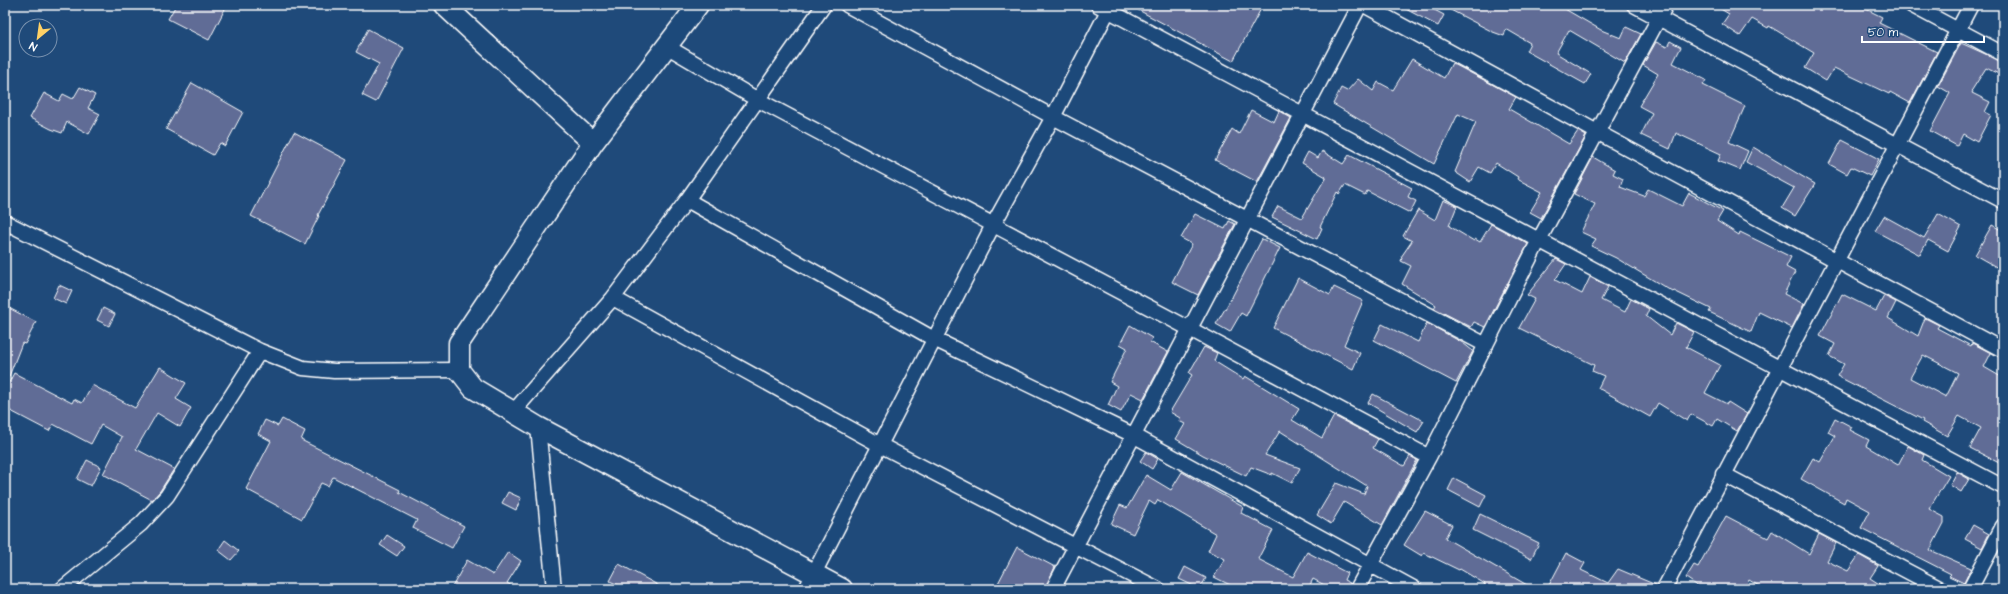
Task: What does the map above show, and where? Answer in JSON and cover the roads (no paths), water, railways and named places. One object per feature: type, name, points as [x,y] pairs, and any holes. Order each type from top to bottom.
[{"type":"street","points":[[444,5],[593,143]]},
{"type":"street","points":[[698,5],[593,143],[460,343],[459,370],[473,388],[538,427],[810,582],[842,589]]},
{"type":"street","points":[[513,412],[612,298],[687,200],[824,5]]},
{"type":"street","points":[[847,5],[1246,220],[1486,345]]},
{"type":"street","points":[[1053,589],[1360,5]]},
{"type":"street","points":[[1364,5],[2003,350]]},
{"type":"street","points":[[1634,5],[2003,201]]},
{"type":"street","points":[[1357,589],[1429,457],[1539,240],[1628,78],[1666,5]]},
{"type":"street","points":[[1911,5],[2003,54]]},
{"type":"street","points":[[1669,587],[1723,474],[1970,5]]},
{"type":"street","points":[[810,582],[993,225],[1053,117],[1106,7],[2003,487]]},
{"type":"street","points":[[666,46],[758,100],[1429,457]]},
{"type":"street","points":[[687,200],[934,339],[1133,435],[1415,589]]},
{"type":"street","points":[[5,222],[260,351],[303,368],[334,371],[459,370]]},
{"type":"street","points":[[612,298],[880,445],[1076,545],[1158,589]]},
{"type":"street","points":[[62,589],[141,524],[167,496],[260,351]]},
{"type":"street","points":[[538,427],[554,589]]},
{"type":"street","points":[[1723,474],[1941,589]]},
{"type":"street","points":[[1970,589],[2003,526]]}]
